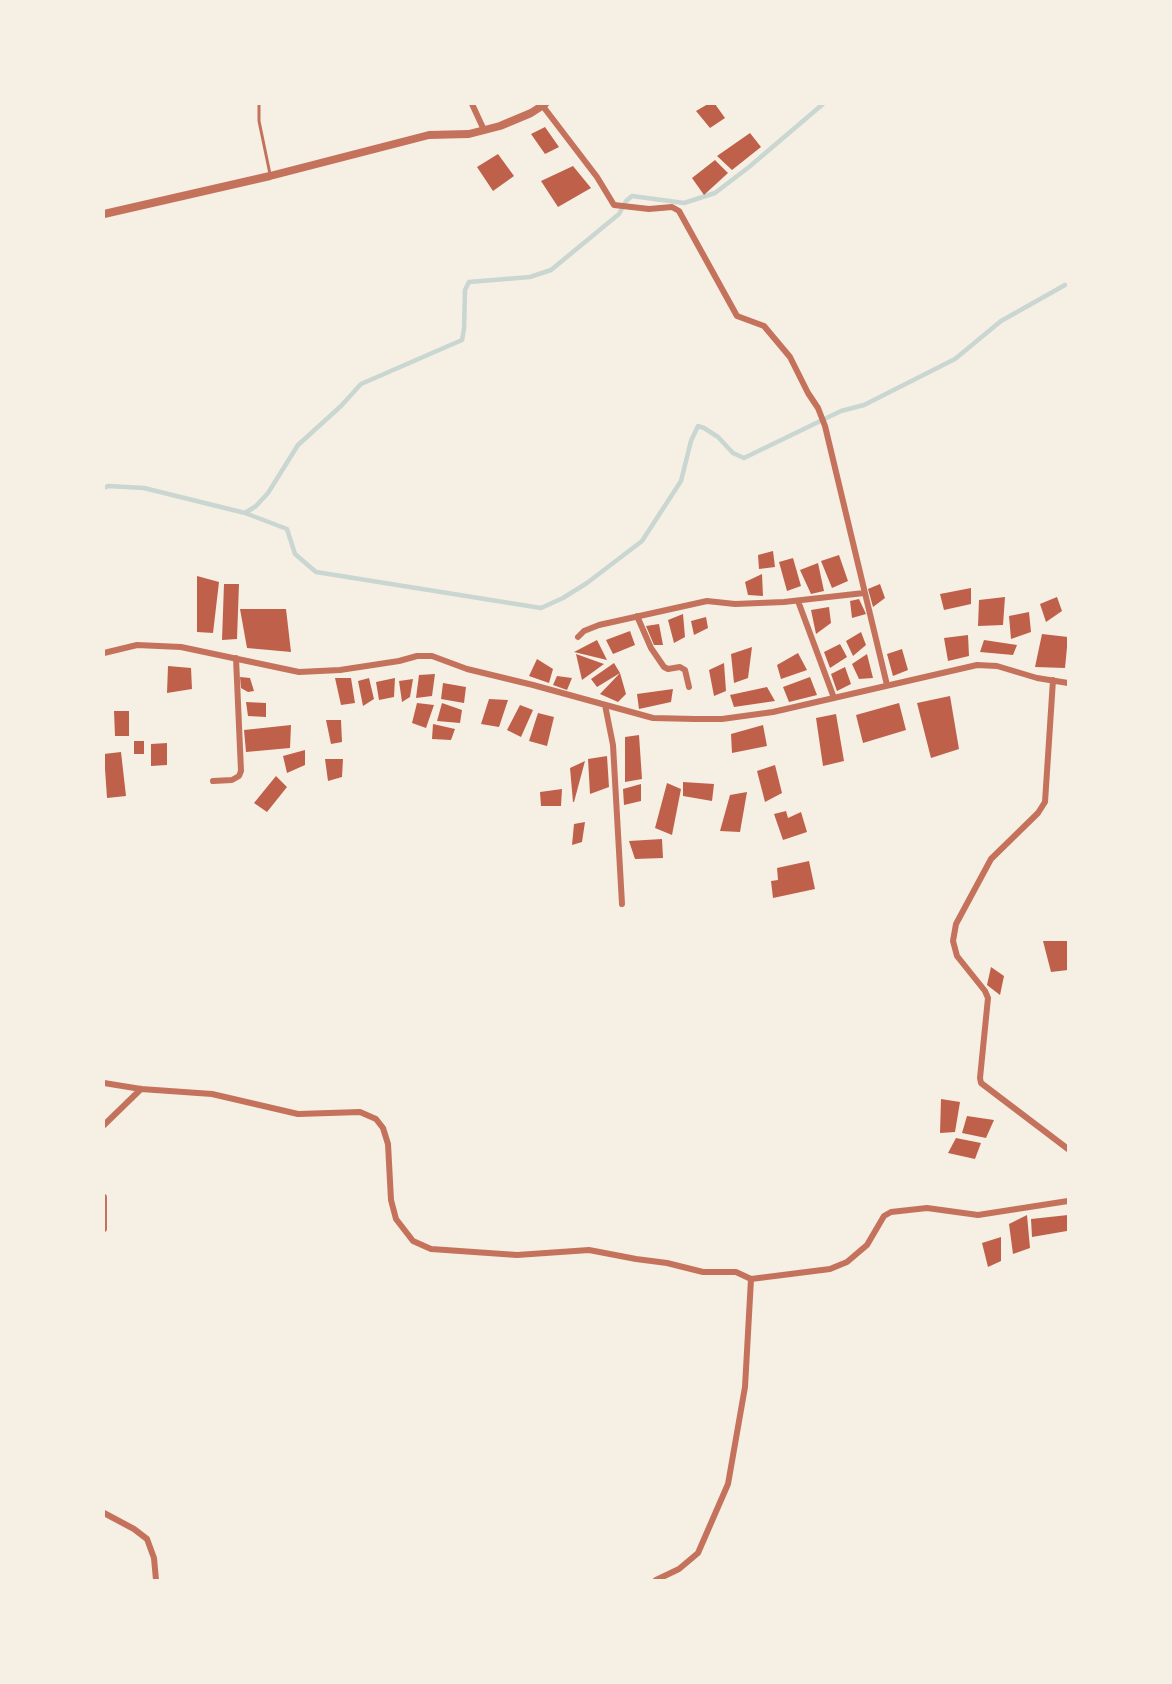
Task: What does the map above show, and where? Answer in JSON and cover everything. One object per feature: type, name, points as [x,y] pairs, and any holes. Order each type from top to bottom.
[{"type":"street","points":[[472,104],[484,130]]},
{"type":"street","points":[[104,214],[270,176],[429,135],[469,134],[500,126],[531,113],[544,104],[597,177],[612,203],[618,207],[650,209],[672,207],[679,211],[737,316],[759,323],[779,342],[790,357],[825,426],[887,685]]},
{"type":"street","points":[[578,637],[592,628],[713,600],[735,604],[798,601],[864,593]]},
{"type":"street","points":[[798,601],[834,698]]},
{"type":"street","points":[[638,616],[651,648],[664,667],[668,669],[680,667],[685,670],[689,687]]},
{"type":"street","points":[[104,653],[137,645],[181,647],[299,672],[340,670],[417,656],[432,656],[467,669],[653,717],[722,719],[773,712],[977,665],[998,666],[1037,678],[1068,683]]},
{"type":"street","points":[[213,781],[232,780],[241,771],[236,658]]},
{"type":"street","points":[[1053,680],[1046,802],[1038,813],[991,859],[956,924],[954,933],[957,956],[988,998],[981,1083],[987,1090],[1034,1122],[1068,1149]]},
{"type":"street","points":[[605,705],[613,745],[622,904]]},
{"type":"street","points":[[104,1083],[141,1089],[212,1094],[298,1114],[360,1112],[376,1119],[383,1128],[388,1143],[391,1200],[396,1220],[413,1241],[431,1249],[517,1255],[589,1250],[667,1263],[703,1272],[736,1272],[751,1280],[830,1269],[847,1262],[867,1245],[884,1216],[891,1212],[927,1208],[978,1215],[1068,1201]]},
{"type":"street","points":[[104,1125],[141,1089]]},
{"type":"street","points":[[104,1197],[104,1229]]},
{"type":"street","points":[[656,1581],[679,1569],[698,1553],[728,1484],[745,1387],[751,1280]]},
{"type":"street","points":[[104,1513],[134,1528],[147,1539],[154,1558],[156,1581]]},
{"type":"lane","points":[[259,104],[259,121],[270,176]]},
{"type":"building","points":[[708,104],[715,104],[725,118],[710,128],[696,111]]},
{"type":"building","points":[[545,127],[559,147],[545,154],[531,134]]},
{"type":"building","points":[[750,133],[761,147],[732,170],[717,156]]},
{"type":"building","points":[[498,154],[514,176],[493,191],[477,167]]},
{"type":"building","points":[[715,160],[728,173],[704,195],[692,178]]},
{"type":"building","points":[[573,166],[591,188],[558,207],[541,181]]},
{"type":"building","points":[[773,551],[775,567],[759,569],[758,555]]},
{"type":"building","points":[[839,555],[848,581],[832,588],[821,561]]},
{"type":"building","points":[[793,558],[801,586],[787,591],[779,562]]},
{"type":"building","points":[[818,563],[824,591],[811,594],[800,570]]},
{"type":"building","points":[[762,574],[763,596],[748,595],[745,582]]},
{"type":"building","points":[[197,576],[219,582],[213,633],[197,632]]},
{"type":"building","points":[[224,584],[239,584],[237,639],[222,640]]},
{"type":"building","points":[[880,584],[885,598],[873,607],[868,589]]},
{"type":"building","points":[[971,588],[971,604],[944,610],[940,594]]},
{"type":"building","points":[[1005,597],[1003,625],[978,626],[979,600]]},
{"type":"building","points":[[1057,597],[1062,611],[1046,622],[1040,604]]},
{"type":"building","points":[[859,599],[866,614],[852,618],[850,601]]},
{"type":"building","points":[[829,607],[831,623],[816,634],[811,610]]},
{"type":"building","points":[[240,609],[286,609],[291,652],[247,648]]},
{"type":"building","points":[[1029,612],[1031,632],[1011,639],[1009,616]]},
{"type":"building","points":[[683,614],[685,637],[674,643],[668,620]]},
{"type":"building","points":[[706,617],[708,628],[694,635],[691,621]]},
{"type":"building","points":[[659,624],[663,645],[654,645],[646,626]]},
{"type":"building","points":[[630,631],[635,645],[613,654],[606,640]]},
{"type":"building","points":[[861,632],[866,645],[853,656],[846,641]]},
{"type":"building","points":[[1042,634],[1068,637],[1065,668],[1035,667]]},
{"type":"building","points":[[968,635],[969,656],[948,661],[944,638]]},
{"type":"building","points":[[597,640],[607,660],[574,652]]},
{"type":"building","points":[[984,640],[1017,645],[1013,655],[980,652]]},
{"type":"building","points":[[840,644],[847,657],[830,668],[824,652]]},
{"type":"building","points":[[752,647],[748,678],[734,683],[731,654]]},
{"type":"building","points":[[902,649],[908,670],[893,676],[887,654]]},
{"type":"building","points":[[798,653],[807,670],[781,679],[777,665]]},
{"type":"building","points":[[576,654],[604,664],[582,680]]},
{"type":"building","points":[[867,654],[873,678],[859,679],[852,664]]},
{"type":"building","points":[[537,659],[553,669],[549,683],[529,676]]},
{"type":"building","points":[[614,663],[620,673],[597,687],[591,679]]},
{"type":"building","points":[[724,663],[726,691],[714,696],[709,670]]},
{"type":"building","points":[[168,666],[191,668],[192,689],[167,693]]},
{"type":"building","points":[[845,667],[851,684],[837,691],[831,674]]},
{"type":"building","points":[[620,673],[626,694],[618,702],[600,694]]},
{"type":"building","points":[[435,674],[432,696],[416,698],[419,675]]},
{"type":"building","points":[[557,676],[572,678],[567,690],[553,685]]},
{"type":"building","points":[[240,677],[250,678],[254,691],[248,692],[241,688]]},
{"type":"building","points":[[810,677],[817,695],[789,702],[783,687]]},
{"type":"building","points":[[335,678],[351,678],[355,703],[341,705]]},
{"type":"building","points":[[369,678],[374,699],[363,706],[358,681]]},
{"type":"building","points":[[395,678],[394,697],[379,700],[376,682]]},
{"type":"building","points":[[413,679],[410,697],[402,702],[399,681]]},
{"type":"building","points":[[443,683],[466,687],[464,703],[441,699]]},
{"type":"building","points":[[767,687],[775,701],[734,707],[730,695]]},
{"type":"building","points":[[673,689],[671,702],[639,709],[637,694]]},
{"type":"building","points":[[950,696],[959,749],[931,758],[917,703]]},
{"type":"building","points":[[489,699],[508,700],[499,727],[481,724]]},
{"type":"building","points":[[246,702],[266,703],[266,717],[248,716]]},
{"type":"building","points":[[417,703],[434,705],[426,728],[412,723]]},
{"type":"building","points":[[442,703],[462,710],[460,723],[437,721]]},
{"type":"building","points":[[899,703],[906,730],[863,743],[856,715]]},
{"type":"building","points":[[520,705],[533,710],[521,737],[507,730]]},
{"type":"building","points":[[114,711],[129,711],[129,736],[115,736]]},
{"type":"building","points":[[538,713],[554,717],[547,746],[529,741]]},
{"type":"building","points":[[836,714],[844,761],[823,766],[816,718]]},
{"type":"building","points":[[326,720],[341,720],[342,742],[331,744]]},
{"type":"building","points":[[433,724],[455,729],[451,740],[432,739]]},
{"type":"building","points":[[291,725],[290,748],[246,752],[244,730]]},
{"type":"building","points":[[763,725],[767,746],[732,753],[731,734]]},
{"type":"building","points":[[639,735],[642,779],[625,782],[625,737]]},
{"type":"building","points":[[134,741],[144,741],[144,754],[134,754]]},
{"type":"building","points":[[167,743],[167,765],[151,766],[151,744]]},
{"type":"building","points":[[305,750],[305,765],[287,773],[283,756]]},
{"type":"building","points":[[121,752],[126,796],[107,798],[104,754]]},
{"type":"building","points":[[607,756],[609,787],[590,794],[588,759]]},
{"type":"building","points":[[325,759],[343,759],[342,777],[328,781]]},
{"type":"building","points":[[585,761],[574,802],[573,802],[570,768]]},
{"type":"building","points":[[775,765],[782,793],[765,802],[757,771]]},
{"type":"building","points":[[276,776],[287,787],[267,812],[254,803]]},
{"type":"building","points":[[683,782],[714,784],[712,801],[683,796]]},
{"type":"building","points":[[667,783],[681,789],[672,835],[655,828]]},
{"type":"building","points":[[641,784],[641,801],[624,805],[623,789]]},
{"type":"building","points":[[562,789],[561,806],[541,806],[540,792]]},
{"type":"building","points":[[747,792],[740,832],[720,831],[730,795]]},
{"type":"building","points":[[786,811],[788,818],[801,812],[807,832],[783,840],[774,814]]},
{"type":"building","points":[[585,822],[582,842],[572,845],[574,824]]},
{"type":"building","points":[[662,839],[663,858],[635,859],[629,841]]},
{"type":"building","points":[[809,861],[815,889],[773,898],[771,881],[778,880],[777,868]]},
{"type":"building","points":[[1043,941],[1068,941],[1068,970],[1051,972]]},
{"type":"building","points":[[991,967],[1004,976],[1000,995],[987,985]]},
{"type":"building","points":[[941,1099],[960,1102],[955,1132],[940,1133]]},
{"type":"building","points":[[967,1116],[994,1120],[986,1138],[962,1133]]},
{"type":"building","points":[[956,1138],[981,1143],[975,1159],[948,1153]]},
{"type":"building","points":[[1027,1215],[1030,1248],[1013,1254],[1009,1224]]},
{"type":"building","points":[[1068,1215],[1067,1231],[1032,1237],[1031,1219]]},
{"type":"building","points":[[1001,1237],[1001,1261],[988,1267],[982,1243]]},
{"type":"waterway","points":[[104,488],[108,486],[144,488],[245,513],[256,506],[268,493],[298,445],[341,406],[361,384],[462,340],[465,290],[469,282],[530,277],[551,270],[619,214],[626,201],[632,196],[684,203],[715,193],[823,104]]},
{"type":"waterway","points":[[245,513],[287,529],[295,554],[316,572],[541,608],[587,583],[642,541],[681,481],[691,441],[698,426],[718,437],[733,453],[744,458],[841,411],[864,405],[955,359],[1001,321],[1065,285]]}]
